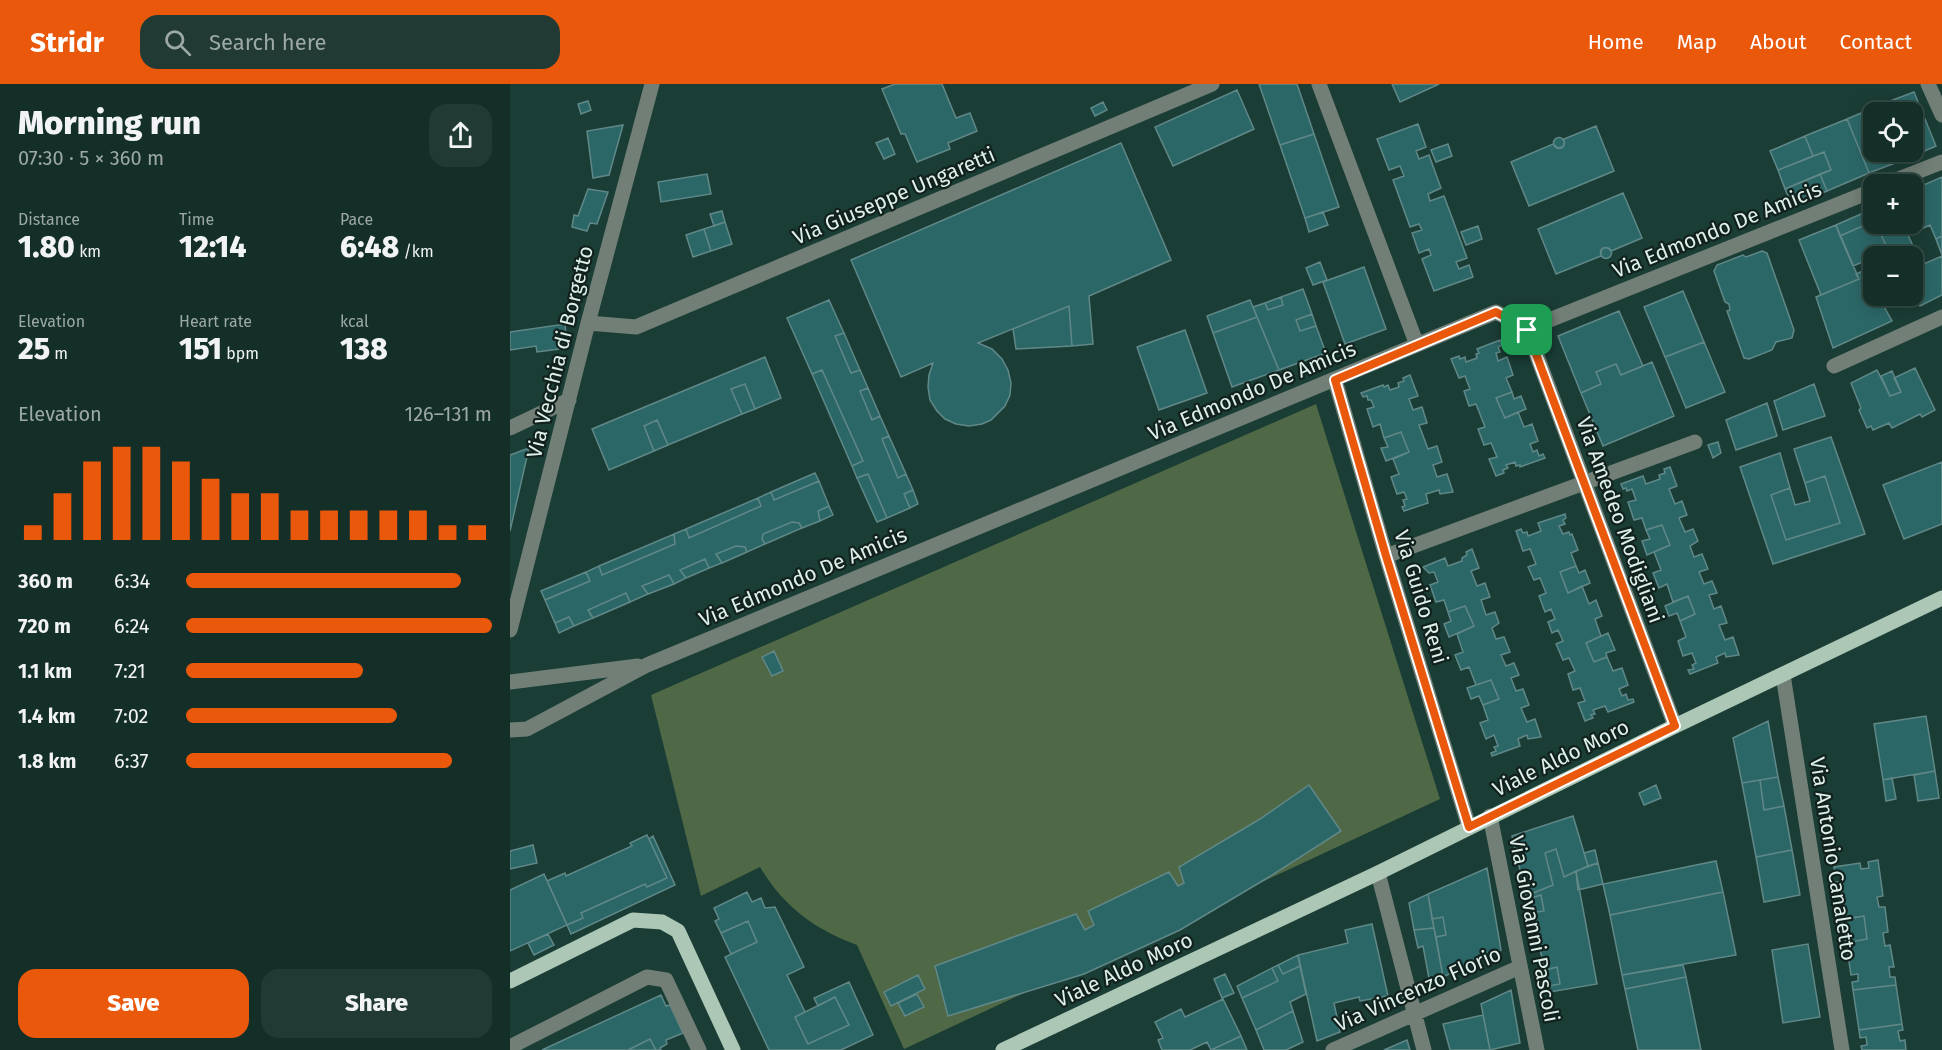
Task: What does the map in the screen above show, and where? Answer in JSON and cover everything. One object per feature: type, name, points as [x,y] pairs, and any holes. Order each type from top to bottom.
[{"type":"main road","name":"Viale Aldo Moro","points":[[1003,1050],[1378,873],[1490,816],[1942,598]]},
{"type":"main road","points":[[510,981],[633,920],[662,921],[678,931],[733,1050]]},
{"type":"street","name":"Via Vecchia di Borgetto","points":[[510,630],[652,84]]},
{"type":"street","name":"Via Giuseppe Ungaretti","points":[[588,323],[636,327],[1212,84]]},
{"type":"street","points":[[1319,84],[1417,345]]},
{"type":"street","points":[[1928,84],[1942,116]]},
{"type":"street","points":[[1911,174],[1942,162]]},
{"type":"street","name":"Via Edmondo De Amicis","points":[[647,665],[1496,312],[1527,330],[1863,194]]},
{"type":"street","points":[[1834,366],[1942,317]]},
{"type":"street","name":"Via Amedeo Modigliani","points":[[1527,330],[1675,726]]},
{"type":"street","name":"Via Guido Reni","points":[[1335,380],[1469,827]]},
{"type":"street","points":[[510,428],[569,400]]},
{"type":"street","points":[[1386,556],[1695,442]]},
{"type":"street","points":[[510,682],[647,665]]},
{"type":"street","points":[[510,730],[527,729],[647,665]]},
{"type":"street","name":"Via Antonio Canaletto","points":[[1783,675],[1842,1050]]},
{"type":"street","name":"Via Giovanni Pascoli","points":[[1490,816],[1537,1050]]},
{"type":"street","points":[[1378,873],[1424,1050]]},
{"type":"street","name":"Via Vincenzo Florio","points":[[1342,1048],[1413,1013],[1520,967]]},
{"type":"street","points":[[510,1047],[647,977],[666,980],[699,1050]]},
{"type":"green space","points":[[1316,404],[1440,799],[904,1049],[857,945],[827,932],[801,915],[779,894],[760,867],[701,896],[651,695]]},
{"type":"building","points":[[895,84],[942,84],[956,118],[970,113],[977,131],[948,143],[950,149],[917,162],[905,134],[901,134],[882,89]]},
{"type":"building","points":[[1259,84],[1297,84],[1314,134],[1280,145]]},
{"type":"building","points":[[1392,84],[1439,84],[1400,102]]},
{"type":"building","points":[[1237,90],[1254,129],[1173,166],[1155,127]]},
{"type":"building","points":[[1914,92],[1918,102],[1888,102]]},
{"type":"building","points":[[588,101],[591,110],[581,114],[578,104]]},
{"type":"building","points":[[1103,102],[1107,110],[1095,116],[1091,108]]},
{"type":"building","points":[[1863,112],[1863,158],[1847,119]]},
{"type":"building","points":[[1923,114],[1936,146],[1923,152]]},
{"type":"building","points":[[1847,119],[1869,173],[1827,191],[1820,174],[1831,170],[1824,152],[1813,156],[1805,136]]},
{"type":"building","points":[[1418,124],[1426,147],[1416,151],[1419,159],[1429,155],[1441,188],[1428,194],[1430,201],[1444,196],[1467,258],[1456,262],[1459,269],[1469,265],[1473,277],[1434,291],[1422,259],[1431,255],[1429,249],[1419,253],[1412,233],[1422,230],[1419,224],[1410,227],[1393,180],[1404,176],[1400,166],[1389,170],[1377,139]]},
{"type":"building","points":[[623,125],[609,175],[593,178],[587,131]]},
{"type":"building","points":[[1596,126],[1614,171],[1529,206],[1511,162],[1553,144],[1558,148],[1562,147],[1564,139]]},
{"type":"building","points":[[1314,134],[1339,207],[1305,218],[1280,145]]},
{"type":"building","points":[[1805,136],[1813,156],[1778,170],[1770,151]]},
{"type":"building","points":[[888,138],[895,154],[884,159],[876,143]]},
{"type":"building","points":[[1559,138],[1563,139],[1563,147],[1559,148],[1555,147],[1554,143],[1555,139]]},
{"type":"building","points":[[1121,143],[1171,260],[1089,296],[1093,344],[1072,346],[1069,306],[978,343],[992,349],[1002,359],[1011,383],[1010,395],[1005,406],[991,420],[982,424],[969,426],[945,419],[930,400],[928,387],[933,363],[901,377],[851,260]]},
{"type":"building","points":[[1448,144],[1452,156],[1436,162],[1431,150]]},
{"type":"building","points":[[1824,152],[1831,170],[1785,189],[1778,170]]},
{"type":"building","points":[[1865,162],[1898,162],[1869,173]]},
{"type":"building","points":[[707,174],[711,194],[661,202],[658,182]]},
{"type":"building","points":[[1820,174],[1827,191],[1792,205],[1785,189]]},
{"type":"building","points":[[1942,177],[1942,236],[1936,239],[1930,225],[1923,228],[1923,185]]},
{"type":"building","points":[[588,189],[608,192],[597,224],[590,223],[587,231],[572,227],[574,215],[578,216]]},
{"type":"building","points":[[1623,193],[1642,238],[1611,251],[1603,248],[1601,256],[1556,274],[1538,229]]},
{"type":"building","points":[[722,211],[725,222],[714,226],[710,214]]},
{"type":"building","points":[[1323,212],[1328,225],[1309,232],[1305,218]]},
{"type":"building","points":[[1863,213],[1863,226],[1840,236],[1836,225]]},
{"type":"building","points":[[725,222],[732,244],[711,251],[704,229]]},
{"type":"building","points":[[1836,225],[1859,279],[1821,295],[1799,240]]},
{"type":"building","points":[[1478,226],[1482,239],[1466,245],[1461,232]]},
{"type":"building","points":[[1863,226],[1863,234],[1880,234],[1886,246],[1863,246],[1863,262],[1853,266],[1840,236]]},
{"type":"building","points":[[704,229],[711,251],[693,257],[686,235]]},
{"type":"building","points":[[1881,234],[1910,234],[1908,235],[1913,246],[1886,246]]},
{"type":"building","points":[[1942,236],[1942,255],[1936,239]]},
{"type":"building","points":[[1606,248],[1610,249],[1610,257],[1606,258],[1602,257],[1601,253],[1602,249]]},
{"type":"building","points":[[1762,251],[1767,253],[1794,330],[1792,338],[1776,342],[1772,350],[1749,359],[1744,358],[1727,311],[1730,310],[1729,304],[1725,302],[1714,271],[1717,265],[1743,255],[1746,257]]},
{"type":"building","points":[[1942,256],[1942,295],[1923,304],[1923,264]]},
{"type":"building","points":[[1320,262],[1327,280],[1313,285],[1306,268]]},
{"type":"building","points":[[1364,267],[1386,329],[1345,344],[1323,282]]},
{"type":"building","points":[[1863,271],[1863,306],[1884,306],[1892,321],[1833,348],[1816,297],[1859,279],[1856,274]]},
{"type":"building","points":[[1303,289],[1312,314],[1296,320],[1300,331],[1316,326],[1326,353],[1279,370],[1253,307],[1265,303],[1268,310],[1283,305],[1281,297]]},
{"type":"building","points":[[1683,291],[1704,342],[1665,357],[1644,307]]},
{"type":"building","points":[[1281,297],[1283,305],[1268,310],[1265,303]]},
{"type":"building","points":[[829,300],[844,333],[835,336],[851,373],[860,370],[868,388],[860,391],[872,420],[880,416],[889,436],[882,439],[898,478],[906,474],[913,490],[904,494],[910,508],[887,518],[868,474],[857,478],[852,466],[863,461],[822,370],[812,374],[787,318]]},
{"type":"building","points":[[1250,300],[1257,317],[1213,333],[1207,316]]},
{"type":"building","points":[[1069,306],[1072,346],[1016,349],[1013,329]]},
{"type":"building","points":[[1619,311],[1643,366],[1621,375],[1616,364],[1596,372],[1601,384],[1581,393],[1558,336]]},
{"type":"building","points":[[1312,314],[1316,326],[1300,331],[1296,320]]},
{"type":"building","points":[[1257,317],[1279,370],[1232,387],[1213,333]]},
{"type":"building","points":[[565,324],[566,335],[557,336],[559,349],[537,352],[536,346],[510,350],[510,332]]},
{"type":"building","points":[[1185,330],[1207,393],[1159,410],[1137,347]]},
{"type":"building","points":[[844,333],[860,370],[851,373],[835,336]]},
{"type":"building","points":[[1500,340],[1502,345],[1498,347],[1500,352],[1496,353],[1498,361],[1507,357],[1513,375],[1506,378],[1512,392],[1496,398],[1505,418],[1518,412],[1524,427],[1532,424],[1538,441],[1530,444],[1533,452],[1537,450],[1539,456],[1543,454],[1545,458],[1520,467],[1520,465],[1516,466],[1515,462],[1506,465],[1508,468],[1503,470],[1504,473],[1496,476],[1489,459],[1497,457],[1491,443],[1484,445],[1478,429],[1485,427],[1476,404],[1469,406],[1464,391],[1470,389],[1465,376],[1459,378],[1451,359],[1459,356],[1460,359],[1465,357],[1466,362],[1477,358],[1476,354],[1479,353],[1477,349]]},
{"type":"building","points":[[1704,342],[1725,392],[1686,408],[1665,357]]},
{"type":"building","points":[[765,357],[781,398],[755,409],[745,384],[731,389],[742,414],[668,445],[657,420],[644,426],[654,451],[609,470],[592,429]]},
{"type":"building","points":[[1652,362],[1674,416],[1603,446],[1581,393],[1601,384],[1596,372],[1616,364],[1621,375]]},
{"type":"building","points":[[1915,368],[1935,410],[1922,417],[1920,414],[1892,428],[1889,423],[1873,430],[1871,426],[1867,428],[1851,383],[1877,370],[1890,396],[1901,392],[1894,378]]},
{"type":"building","points":[[822,370],[863,461],[852,466],[812,374]]},
{"type":"building","points":[[1892,371],[1901,392],[1890,396],[1881,376]]},
{"type":"building","points":[[1410,375],[1418,396],[1409,399],[1413,410],[1422,407],[1427,423],[1419,425],[1428,449],[1437,446],[1442,462],[1433,465],[1437,477],[1447,474],[1453,492],[1440,494],[1439,490],[1426,494],[1428,503],[1404,511],[1403,500],[1407,499],[1404,492],[1397,494],[1391,477],[1399,474],[1393,459],[1409,452],[1401,432],[1384,438],[1380,424],[1373,427],[1367,409],[1374,407],[1371,400],[1368,400],[1367,396],[1363,397],[1361,393],[1383,385],[1384,387],[1388,385],[1390,390],[1399,387],[1398,383]]},
{"type":"building","points":[[745,384],[755,409],[742,414],[731,389]]},
{"type":"building","points":[[1814,384],[1825,416],[1783,430],[1774,401]]},
{"type":"building","points":[[868,388],[880,416],[872,420],[860,391]]},
{"type":"building","points":[[1512,392],[1514,399],[1521,396],[1526,409],[1505,418],[1496,398]]},
{"type":"building","points":[[1767,403],[1777,436],[1736,450],[1726,420]]},
{"type":"building","points":[[657,420],[668,445],[654,451],[644,426]]},
{"type":"building","points":[[1401,432],[1409,452],[1386,461],[1381,448],[1388,447],[1384,438]]},
{"type":"building","points":[[889,436],[906,474],[898,478],[882,439]]},
{"type":"building","points":[[1831,437],[1865,534],[1773,564],[1740,467],[1780,453],[1790,488],[1771,495],[1786,540],[1840,523],[1825,476],[1805,483],[1794,449]]},
{"type":"building","points":[[1718,442],[1721,453],[1713,458],[1708,445]]},
{"type":"building","points":[[529,448],[510,531],[510,455]]},
{"type":"building","points":[[1942,462],[1942,524],[1904,539],[1883,485]]},
{"type":"building","points":[[1670,467],[1677,486],[1669,489],[1675,504],[1682,501],[1687,515],[1679,518],[1685,532],[1693,529],[1698,541],[1690,546],[1694,557],[1702,554],[1708,569],[1699,572],[1704,584],[1712,581],[1717,593],[1709,595],[1714,609],[1721,606],[1727,623],[1719,625],[1725,640],[1733,637],[1739,655],[1726,657],[1725,653],[1716,657],[1718,663],[1690,674],[1688,670],[1694,669],[1692,665],[1696,663],[1692,653],[1683,656],[1678,641],[1686,637],[1680,621],[1695,614],[1688,596],[1673,602],[1667,584],[1659,588],[1653,573],[1661,570],[1654,552],[1670,545],[1662,525],[1646,530],[1642,518],[1634,520],[1628,502],[1636,500],[1632,489],[1627,491],[1621,484],[1643,476],[1646,484],[1660,479],[1659,475],[1665,473],[1664,469]]},
{"type":"building","points":[[815,473],[819,481],[774,500],[771,492]]},
{"type":"building","points":[[868,474],[887,518],[877,522],[857,478]]},
{"type":"building","points":[[1825,476],[1840,523],[1786,540],[1771,495],[1790,488],[1795,505],[1810,501],[1805,483]]},
{"type":"building","points":[[819,481],[829,506],[818,511],[820,521],[802,528],[799,523],[792,522],[763,534],[762,539],[765,544],[747,552],[745,547],[736,546],[716,554],[722,563],[709,568],[705,559],[680,570],[686,578],[674,584],[669,575],[642,586],[648,594],[630,602],[626,593],[588,610],[593,618],[574,626],[569,617],[555,623],[545,600],[590,581],[586,572],[599,566],[602,575],[675,544],[674,534],[686,529],[689,538],[761,506],[758,498],[771,492],[774,500]]},
{"type":"building","points":[[913,490],[918,504],[910,508],[904,494]]},
{"type":"building","points":[[758,498],[761,506],[689,538],[686,529]]},
{"type":"building","points":[[829,506],[833,515],[820,521],[818,511]]},
{"type":"building","points":[[1565,514],[1566,518],[1563,520],[1565,524],[1559,526],[1563,534],[1569,532],[1570,535],[1572,534],[1578,550],[1571,553],[1576,566],[1560,572],[1568,593],[1582,586],[1589,604],[1596,600],[1602,616],[1595,619],[1601,636],[1586,643],[1594,662],[1607,657],[1613,671],[1622,668],[1628,685],[1619,689],[1622,696],[1626,694],[1628,700],[1633,699],[1634,702],[1608,712],[1605,706],[1593,710],[1595,714],[1591,715],[1593,718],[1585,721],[1578,703],[1585,701],[1580,688],[1573,690],[1568,674],[1575,671],[1569,658],[1563,660],[1556,644],[1563,641],[1558,630],[1552,633],[1548,622],[1555,619],[1551,609],[1545,612],[1539,596],[1546,593],[1540,578],[1534,580],[1528,567],[1536,564],[1530,549],[1523,551],[1516,531],[1521,529],[1523,533],[1527,532],[1528,536],[1541,531],[1538,523]]},
{"type":"building","points":[[792,522],[799,523],[802,528],[765,544],[762,539],[763,534]]},
{"type":"building","points":[[1662,525],[1670,545],[1647,555],[1642,541],[1650,539],[1646,530]]},
{"type":"building","points":[[674,534],[675,544],[602,575],[599,566]]},
{"type":"building","points":[[736,546],[745,547],[747,552],[722,563],[716,554]]},
{"type":"building","points":[[1472,549],[1479,568],[1471,571],[1477,586],[1485,583],[1490,597],[1481,600],[1486,615],[1495,612],[1499,623],[1492,628],[1496,639],[1504,637],[1510,652],[1501,655],[1506,666],[1514,663],[1519,675],[1511,678],[1516,691],[1523,689],[1529,705],[1521,708],[1527,722],[1535,719],[1541,737],[1528,739],[1527,735],[1518,739],[1520,746],[1492,756],[1491,753],[1496,751],[1494,747],[1498,746],[1494,735],[1486,739],[1480,723],[1488,720],[1483,705],[1499,699],[1491,680],[1476,685],[1469,667],[1461,670],[1455,655],[1463,652],[1457,634],[1474,626],[1465,606],[1448,612],[1444,600],[1436,602],[1430,585],[1438,582],[1434,572],[1429,573],[1423,567],[1445,558],[1448,566],[1462,561],[1462,558],[1467,555],[1466,552]]},
{"type":"building","points":[[705,559],[709,568],[686,578],[680,570]]},
{"type":"building","points":[[1576,566],[1579,573],[1585,570],[1590,583],[1568,593],[1560,572]]},
{"type":"building","points":[[586,572],[590,581],[545,600],[541,591]]},
{"type":"building","points":[[669,575],[674,584],[648,594],[642,586]]},
{"type":"building","points":[[626,593],[630,602],[593,618],[588,610]]},
{"type":"building","points":[[1688,596],[1695,614],[1680,621],[1677,613],[1669,616],[1665,606]]},
{"type":"building","points":[[1465,606],[1474,626],[1449,637],[1444,624],[1451,621],[1448,612]]},
{"type":"building","points":[[569,617],[574,626],[559,633],[555,623]]},
{"type":"building","points":[[1608,633],[1615,650],[1606,653],[1607,657],[1594,662],[1586,643]]},
{"type":"building","points":[[774,651],[783,671],[772,676],[762,657]]},
{"type":"building","points":[[1491,680],[1499,699],[1483,705],[1479,696],[1471,699],[1467,688]]},
{"type":"building","points":[[1926,716],[1935,771],[1883,780],[1874,724]]},
{"type":"building","points":[[1768,721],[1778,777],[1742,783],[1733,738]]},
{"type":"building","points":[[1935,771],[1939,798],[1918,801],[1914,775]]},
{"type":"building","points":[[1778,777],[1784,806],[1764,810],[1760,780]]},
{"type":"building","points":[[1892,778],[1896,799],[1886,801],[1883,780]]},
{"type":"building","points":[[1760,780],[1764,810],[1784,806],[1792,850],[1756,857],[1742,783]]},
{"type":"building","points":[[1309,785],[1341,831],[1180,930],[1084,974],[948,1016],[935,966],[1076,914],[1085,930],[1094,925],[1088,911],[1169,872],[1178,886],[1184,883],[1179,867],[1260,819]]},
{"type":"building","points":[[1656,785],[1661,798],[1644,805],[1639,793]]},
{"type":"building","points":[[1573,816],[1588,866],[1564,877],[1556,849],[1545,853],[1553,885],[1526,896],[1512,836]]},
{"type":"building","points":[[647,835],[667,878],[647,887],[645,884],[581,913],[583,918],[567,925],[547,881],[565,873],[566,876],[632,846],[630,843]]},
{"type":"building","points":[[653,836],[675,885],[571,934],[567,925],[583,918],[581,913],[645,884],[647,887],[667,878],[649,839]]},
{"type":"building","points":[[533,845],[537,863],[510,869],[510,851]]},
{"type":"building","points":[[1556,849],[1564,877],[1576,871],[1597,984],[1550,992],[1548,986],[1560,984],[1557,967],[1545,970],[1531,913],[1544,911],[1541,895],[1528,899],[1526,896],[1553,885],[1545,853]]},
{"type":"building","points":[[1595,850],[1598,863],[1588,866],[1584,853]]},
{"type":"building","points":[[1792,850],[1800,895],[1764,902],[1756,857]]},
{"type":"building","points":[[1878,860],[1883,896],[1877,897],[1879,907],[1885,907],[1888,932],[1883,933],[1885,946],[1890,945],[1894,967],[1889,967],[1890,977],[1895,977],[1896,985],[1853,990],[1852,982],[1858,981],[1858,974],[1851,975],[1848,955],[1853,955],[1851,942],[1867,939],[1864,916],[1847,919],[1844,900],[1840,901],[1836,882],[1842,881],[1841,874],[1835,874],[1834,867],[1860,863],[1861,869],[1869,868],[1868,862]]},
{"type":"building","points":[[1716,861],[1723,892],[1610,915],[1603,884]]},
{"type":"building","points":[[1598,863],[1603,884],[1578,890],[1576,871]]},
{"type":"building","points":[[1487,868],[1501,950],[1443,977],[1436,937],[1446,935],[1443,917],[1432,919],[1428,894]]},
{"type":"building","points":[[544,874],[567,925],[510,951],[510,890]]},
{"type":"building","points":[[747,892],[752,902],[761,898],[765,908],[775,907],[804,967],[787,975],[805,1012],[795,1017],[808,1044],[849,1025],[835,997],[818,1006],[814,998],[849,982],[873,1035],[841,1050],[769,1050],[725,957],[757,942],[748,921],[721,933],[715,921],[719,919],[714,908]]},
{"type":"building","points":[[1723,892],[1736,955],[1622,975],[1610,915]]},
{"type":"building","points":[[1428,894],[1434,928],[1414,930],[1409,903]]},
{"type":"building","points":[[1541,895],[1544,911],[1531,913],[1528,899]]},
{"type":"building","points":[[1864,916],[1867,939],[1846,943],[1842,919]]},
{"type":"building","points":[[1443,917],[1446,935],[1436,937],[1432,919]]},
{"type":"building","points":[[748,921],[757,942],[731,954],[721,933]]},
{"type":"building","points":[[1372,924],[1388,996],[1360,1001],[1359,997],[1334,1003],[1340,1032],[1317,1041],[1298,955],[1348,943],[1345,930]]},
{"type":"building","points":[[1434,928],[1443,977],[1430,984],[1423,946],[1418,948],[1414,930]]},
{"type":"building","points":[[548,934],[554,945],[534,955],[528,943]]},
{"type":"building","points":[[1808,944],[1820,1017],[1783,1023],[1772,950]]},
{"type":"building","points":[[1298,955],[1300,966],[1283,974],[1278,965]]},
{"type":"building","points":[[1278,965],[1283,974],[1300,966],[1306,994],[1290,1002],[1293,1011],[1256,1030],[1242,998],[1278,981],[1272,968]]},
{"type":"building","points":[[1683,965],[1686,977],[1625,989],[1622,975]]},
{"type":"building","points":[[1557,967],[1560,984],[1548,986],[1545,970]]},
{"type":"building","points":[[1272,968],[1278,981],[1242,998],[1237,986]]},
{"type":"building","points":[[1225,974],[1234,993],[1222,998],[1214,979]]},
{"type":"building","points":[[918,975],[925,989],[891,1006],[884,992]]},
{"type":"building","points":[[1686,977],[1701,1050],[1638,1050],[1625,989]]},
{"type":"building","points":[[1896,985],[1902,1024],[1859,1030],[1853,990]]},
{"type":"building","points":[[1511,990],[1520,1043],[1490,1050],[1481,1004]]},
{"type":"building","points":[[917,994],[924,1007],[905,1016],[898,1003]]},
{"type":"building","points":[[661,995],[666,1006],[670,1005],[683,1033],[666,1040],[667,1044],[660,1048],[661,1050],[656,1050],[650,1039],[628,1050],[542,1050]]},
{"type":"building","points":[[835,997],[849,1025],[808,1044],[795,1017]]},
{"type":"building","points":[[1223,999],[1241,1036],[1211,1050],[1207,1042],[1190,1050],[1162,1050],[1158,1040],[1163,1038],[1155,1022],[1181,1009],[1185,1017]]},
{"type":"building","points":[[1293,1011],[1303,1042],[1286,1050],[1264,1050],[1256,1030]]},
{"type":"building","points":[[1483,1015],[1490,1050],[1450,1050],[1443,1024]]},
{"type":"building","points":[[1902,1024],[1903,1030],[1898,1031],[1900,1041],[1905,1040],[1906,1050],[1862,1050],[1861,1046],[1867,1045],[1866,1037],[1860,1038],[1859,1030]]},
{"type":"building","points":[[1241,1036],[1247,1050],[1211,1050]]},
{"type":"building","points":[[650,1039],[656,1050],[628,1050]]},
{"type":"building","points":[[1407,1040],[1410,1050],[1384,1050]]},
{"type":"route","points":[[1496,312],[1527,330],[1675,726],[1469,827],[1335,380],[1496,312]]}]
